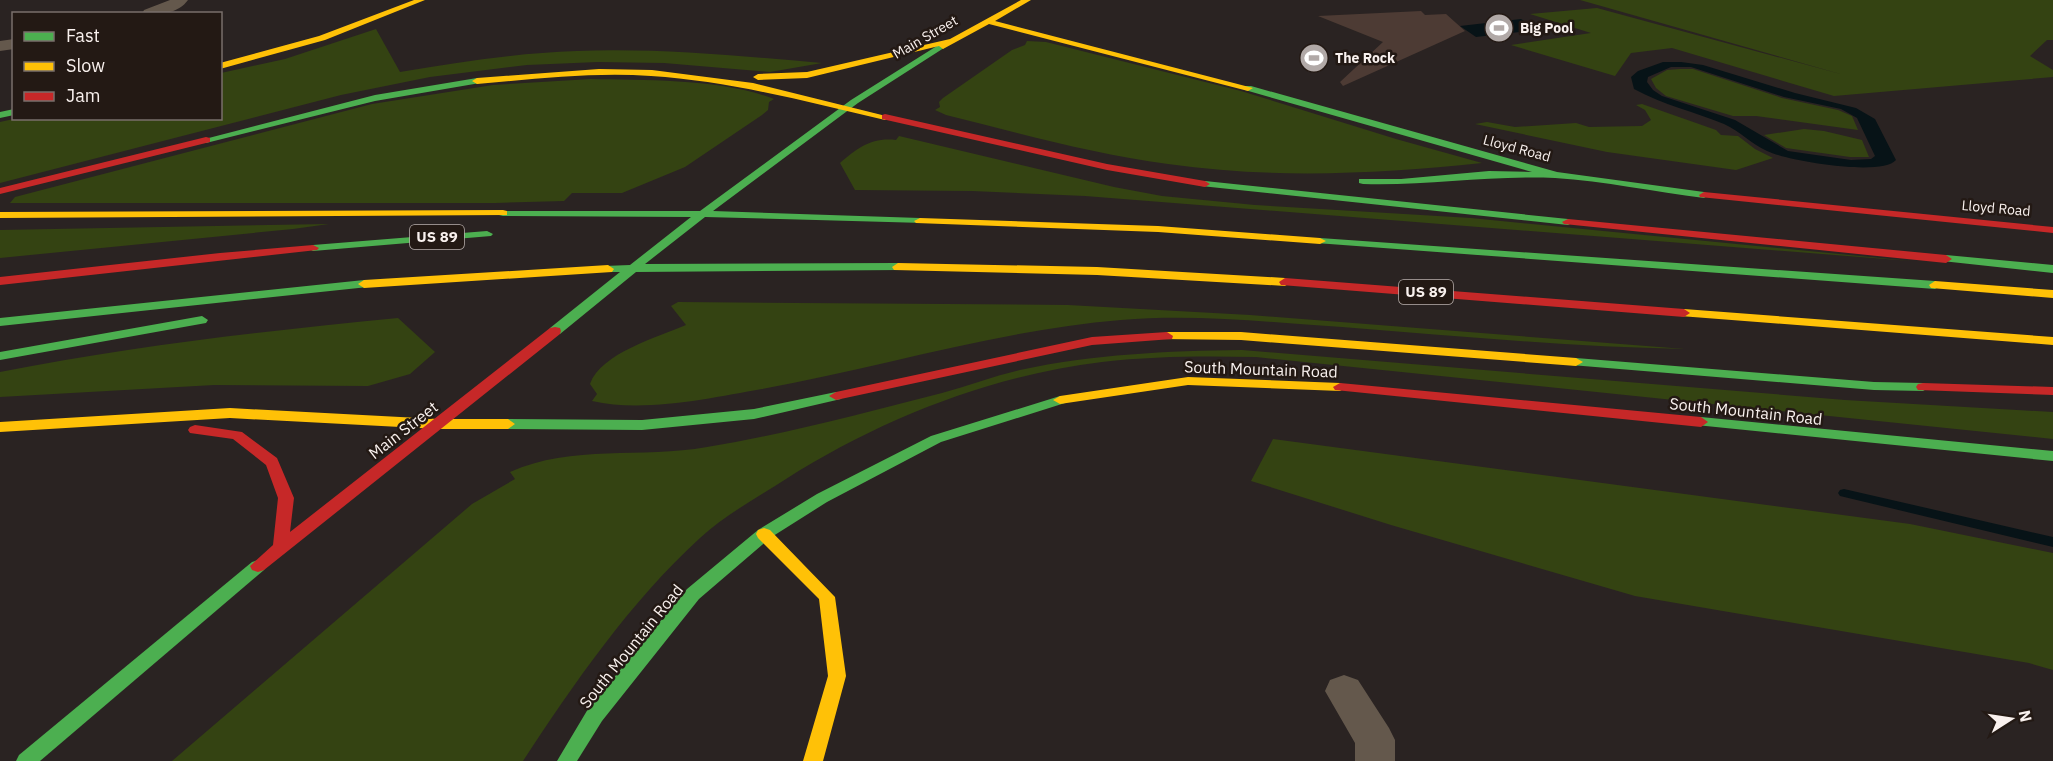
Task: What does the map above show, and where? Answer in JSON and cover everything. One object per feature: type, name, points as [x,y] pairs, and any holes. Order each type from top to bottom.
[{"type":"main road","points":[[222,65],[312,42],[364,25],[421,0]]},
{"type":"main road","name":"Main Street","points":[[26,761],[281,547],[500,376],[679,230],[843,108],[950,40],[1027,0]]},
{"type":"main road","name":"Lloyd Road","points":[[986,21],[1275,95],[1556,175],[1689,193],[2053,230]]},
{"type":"main road","points":[[0,191],[306,113],[439,85],[543,74],[599,72],[668,74],[702,72],[759,78],[807,75],[950,40]]},
{"type":"main road","points":[[668,74],[753,86],[1107,167],[1226,188],[2053,269]]},
{"type":"main road","points":[[1354,181],[1401,182],[1489,174],[1556,175]]},
{"type":"main road","points":[[1194,181],[1307,181]]},
{"type":"main road","points":[[0,215],[720,214],[1158,229],[2053,294]]},
{"type":"main road","points":[[604,228],[875,220]]},
{"type":"main road","name":"US 89","points":[[0,281],[220,256],[424,237],[502,233]]},
{"type":"main road","name":"US 89","points":[[0,322],[148,305],[466,278],[674,266],[1080,269],[1196,275],[2053,341]]},
{"type":"main road","points":[[442,293],[708,277],[798,267]]},
{"type":"main road","points":[[0,356],[220,318]]},
{"type":"main road","points":[[0,427],[231,413],[438,423],[642,425],[754,414],[1055,348],[1120,339],[1206,335],[1874,387],[2053,391]]},
{"type":"main road","name":"South Mountain Road","points":[[567,761],[596,715],[693,594],[764,534],[822,498],[936,439],[1052,401],[1188,381],[1323,385],[2053,456]]},
{"type":"main road","points":[[118,420],[237,435],[272,462],[286,498],[281,547]]},
{"type":"main road","points":[[764,534],[827,597],[837,676],[813,761]]},
{"type":"street","points":[[155,12],[174,5],[180,0]]},
{"type":"street","points":[[1344,691],[1374,740],[1375,761]]},
{"type":"green space","points":[[1580,0],[2053,0],[2053,40],[2047,40],[2030,56],[2053,70],[2053,77],[1834,96],[1672,48],[1631,53],[1615,76],[1511,45],[1591,33],[1530,14],[1597,8],[1844,75]]},
{"type":"green space","points":[[376,29],[400,72],[488,58],[608,50],[730,55],[822,63],[770,72],[664,63],[598,62],[527,65],[430,77],[341,95],[0,183],[0,122],[12,119],[222,120],[222,73],[285,59]]},
{"type":"green space","points":[[1027,41],[1046,42],[1241,91],[1482,163],[1403,170],[1325,173],[1207,169],[1140,160],[1084,149],[946,115],[935,110],[940,107],[939,102],[943,98],[1012,50],[1025,45]]},
{"type":"green space","points":[[1693,69],[1782,98],[1838,110],[1852,116],[1858,130],[1756,116],[1733,116],[1666,96],[1656,88],[1651,79],[1667,70]]},
{"type":"green space","points":[[591,79],[660,80],[708,84],[754,92],[774,99],[769,102],[768,110],[762,115],[685,167],[622,193],[572,193],[564,201],[10,203],[15,197],[372,104],[493,85]]},
{"type":"green space","points":[[1642,104],[1716,130],[1721,135],[1738,136],[1755,149],[1773,158],[1736,170],[1607,152],[1475,124],[1487,122],[1515,127],[1576,123],[1589,127],[1642,126],[1651,120],[1645,110],[1636,105]]},
{"type":"green space","points":[[1804,129],[1862,140],[1869,157],[1850,157],[1786,148],[1764,135]]},
{"type":"green space","points":[[899,136],[1114,187],[1162,196],[1255,205],[1471,218],[1911,261],[1085,196],[972,191],[855,190],[840,163],[865,145],[880,140],[896,140]]},
{"type":"green space","points":[[329,224],[293,229],[0,258],[0,230]]},
{"type":"green space","points":[[678,302],[1068,305],[1250,315],[1685,349],[1556,344],[1231,319],[1148,318],[1076,325],[986,340],[807,380],[700,400],[655,405],[592,401],[597,394],[590,384],[596,373],[606,363],[632,347],[686,325],[671,306]]},
{"type":"green space","points":[[398,318],[435,352],[410,374],[368,386],[214,385],[0,397],[0,372],[99,354],[199,340]]},
{"type":"green space","points":[[1242,350],[1845,400],[2053,412],[2053,439],[1256,357],[1140,359],[1060,369],[977,389],[898,419],[822,457],[720,522],[674,563],[627,616],[583,673],[523,761],[172,761],[472,504],[515,479],[510,472],[534,463],[558,458],[682,450],[766,436],[942,393],[1010,372],[1075,360],[1131,354]]},
{"type":"green space","points":[[1273,439],[1910,524],[2053,553],[2053,670],[2029,663],[1635,596],[1391,525],[1251,481]]},
{"type":"shaded area","name":"Big Pool","points":[[1521,19],[1538,30],[1476,37],[1460,26]]},
{"type":"shaded area","points":[[1663,62],[1703,65],[1795,93],[1856,108],[1875,119],[1896,160],[1887,165],[1854,167],[1813,163],[1778,155],[1761,148],[1724,124],[1656,100],[1634,89],[1631,77],[1638,71]],"holes":[[[1671,67],[1691,67],[1784,97],[1841,109],[1857,118],[1875,156],[1871,159],[1851,160],[1788,151],[1735,120],[1662,96],[1647,82],[1648,77]]]},
{"type":"building","points":[[1421,11],[1425,15],[1446,14],[1465,31],[1343,86],[1340,82],[1383,42],[1318,16]]},
{"type":"waterway","points":[[1844,493],[2053,542]]},
{"type":"traffic: fast","points":[[555,331],[742,183],[876,87],[943,46]]},
{"type":"traffic: fast","points":[[206,140],[375,98],[477,81]]},
{"type":"traffic: fast","points":[[1248,88],[1556,175],[1704,195]]},
{"type":"traffic: fast","points":[[0,115],[12,112]]},
{"type":"traffic: fast","points":[[1363,181],[1401,182],[1489,174],[1556,175]]},
{"type":"traffic: fast","points":[[1205,184],[1568,222]]},
{"type":"traffic: fast","points":[[503,213],[720,214],[920,221]]},
{"type":"traffic: fast","points":[[313,248],[487,234]]},
{"type":"traffic: fast","points":[[1320,241],[1935,285]]},
{"type":"traffic: fast","points":[[1946,259],[2053,269]]},
{"type":"traffic: fast","points":[[608,269],[704,266],[898,267]]},
{"type":"traffic: fast","points":[[0,322],[364,284]]},
{"type":"traffic: fast","points":[[0,356],[202,320]]},
{"type":"traffic: fast","points":[[1576,362],[1874,386],[1923,387]]},
{"type":"traffic: fast","points":[[508,424],[642,425],[754,414],[836,396]]},
{"type":"traffic: fast","points":[[567,761],[595,715],[693,594],[764,534],[822,498],[936,439],[1060,400]]},
{"type":"traffic: fast","points":[[1701,422],[2053,456]]},
{"type":"traffic: fast","points":[[26,761],[258,566]]},
{"type":"traffic: slow","points":[[222,65],[322,38],[421,0]]},
{"type":"traffic: slow","points":[[943,46],[1027,0]]},
{"type":"traffic: slow","points":[[986,21],[1248,88]]},
{"type":"traffic: slow","points":[[758,77],[807,75],[950,41]]},
{"type":"traffic: slow","points":[[477,81],[599,72],[652,73],[753,86],[885,117]]},
{"type":"traffic: slow","points":[[0,215],[503,213]]},
{"type":"traffic: slow","points":[[920,221],[1158,229],[1320,241]]},
{"type":"traffic: slow","points":[[898,267],[1097,271],[1285,282]]},
{"type":"traffic: slow","points":[[364,284],[608,269]]},
{"type":"traffic: slow","points":[[1935,285],[2053,294]]},
{"type":"traffic: slow","points":[[1684,313],[2053,341]]},
{"type":"traffic: slow","points":[[1167,336],[1241,336],[1576,362]]},
{"type":"traffic: slow","points":[[1060,400],[1188,381],[1340,387]]},
{"type":"traffic: slow","points":[[0,427],[230,413],[438,424],[508,424]]},
{"type":"traffic: slow","points":[[764,534],[827,597],[837,676],[813,761]]},
{"type":"traffic: jam","points":[[885,117],[1107,167],[1205,184]]},
{"type":"traffic: jam","points":[[0,191],[206,140]]},
{"type":"traffic: jam","points":[[1704,195],[2053,230]]},
{"type":"traffic: jam","points":[[1568,222],[1946,259]]},
{"type":"traffic: jam","points":[[0,281],[313,248]]},
{"type":"traffic: jam","points":[[1285,282],[1684,313]]},
{"type":"traffic: jam","points":[[258,566],[555,331]]},
{"type":"traffic: jam","points":[[836,396],[1092,341],[1167,336]]},
{"type":"traffic: jam","points":[[1340,387],[1701,422]]},
{"type":"traffic: jam","points":[[1923,387],[2053,391]]},
{"type":"traffic: jam","points":[[195,430],[237,435],[272,462],[286,498],[281,547]]},
{"type":"place","name":"Big Pool","points":[[1499,28]]},
{"type":"place","name":"The Rock","points":[[1314,58]]}]
